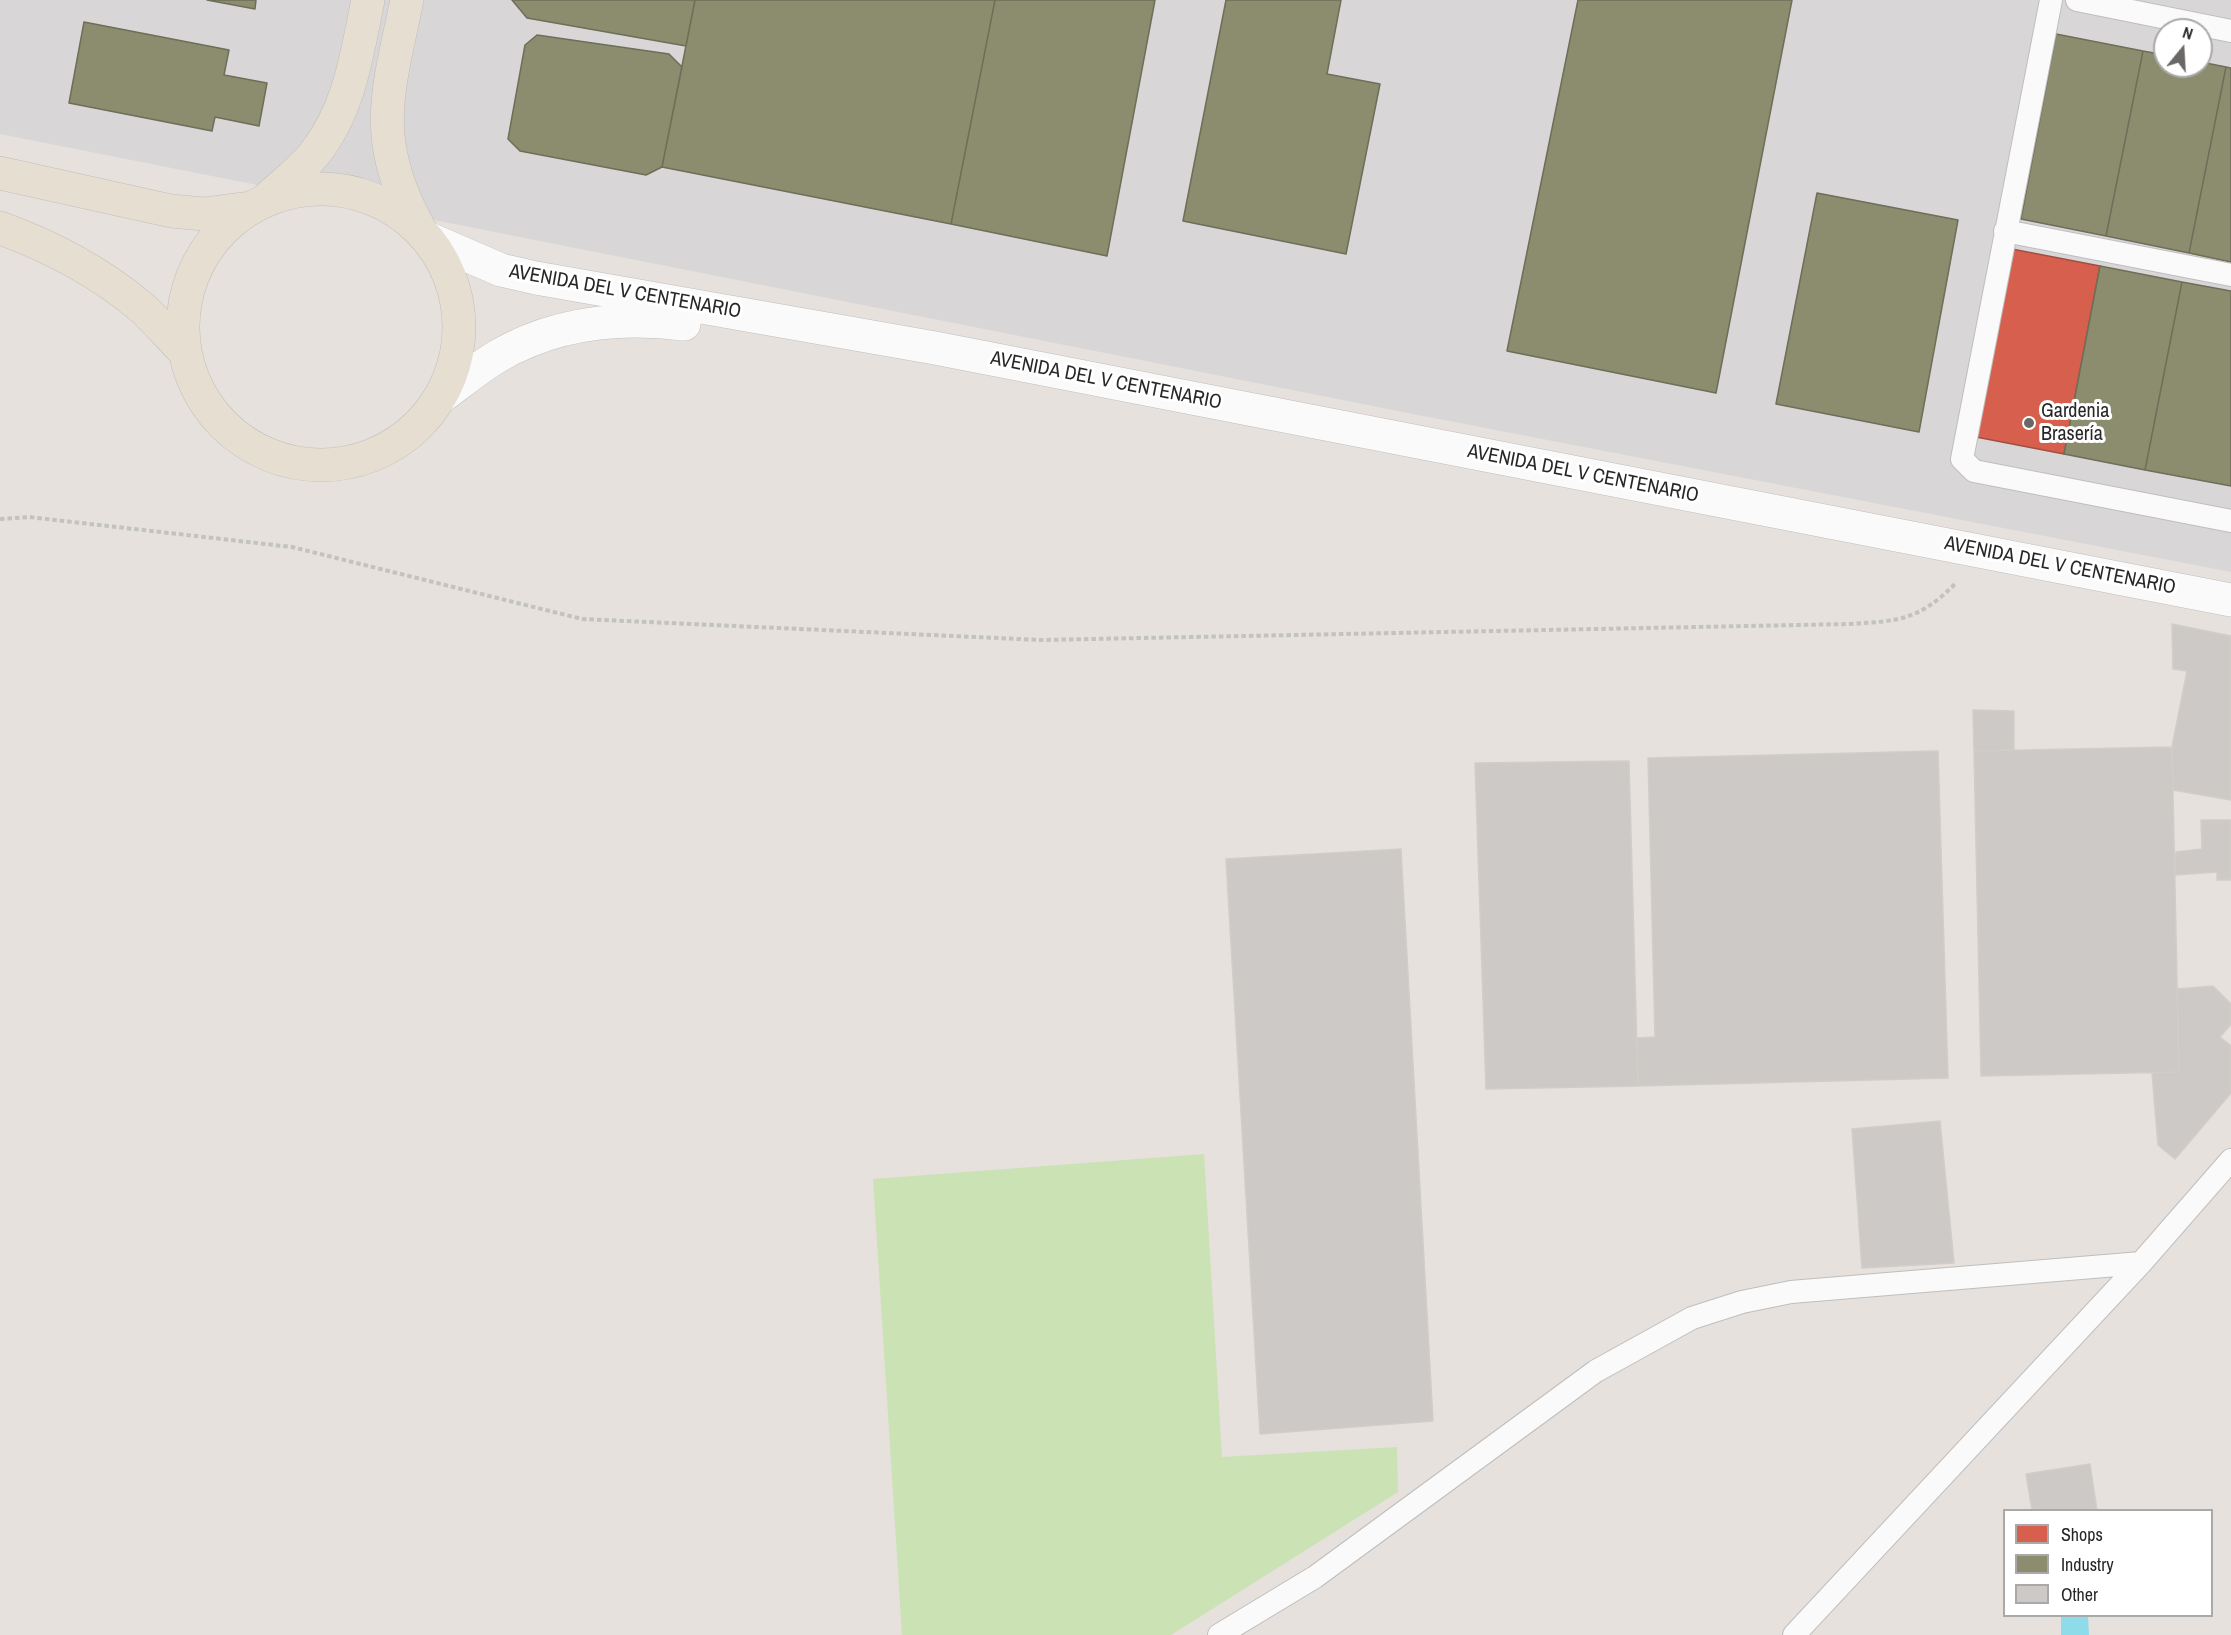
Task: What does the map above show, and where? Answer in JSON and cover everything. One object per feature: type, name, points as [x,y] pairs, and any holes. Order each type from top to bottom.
[{"type":"main road","points":[[368,0],[351,83],[332,127],[315,154],[258,205],[218,235],[195,270],[184,310],[185,352],[199,392],[224,426],[258,450],[298,464],[341,464],[381,453],[416,429],[442,396],[456,363],[460,327],[455,292],[442,259],[423,234],[397,180],[385,122],[406,0]]},
{"type":"main road","points":[[0,174],[171,211],[204,214],[258,205],[297,191],[331,189],[363,196],[394,209],[423,234]]},
{"type":"main road","points":[[0,228],[62,255],[99,276],[141,307],[185,352]]},
{"type":"main road","name":"AVENIDA DEL V CENTENARIO","points":[[423,234],[501,270],[536,278],[935,348],[2231,600]]},
{"type":"main road","name":"AVENIDA DEL V CENTENARIO","points":[[442,396],[499,356],[566,327],[599,321],[641,319],[794,336],[935,348]]},
{"type":"lane","points":[[2050,0],[1962,459],[1974,471],[2231,521]]},
{"type":"lane","points":[[2077,0],[2231,31]]},
{"type":"lane","points":[[2005,231],[2231,275]]},
{"type":"lane","points":[[1794,1635],[2141,1263],[2231,1160]]},
{"type":"lane","points":[[1219,1635],[1314,1577],[1596,1371],[1692,1318],[1742,1302],[1791,1292],[2141,1263]]},
{"type":"path","points":[[0,519],[29,517],[292,547],[582,618],[1041,640],[1848,624],[1896,621],[1934,605],[1955,583],[1976,550]]},
{"type":"shaded area","points":[[0,0],[2231,0],[2231,572],[1408,413],[0,134]]},
{"type":"green space","points":[[1204,1154],[1222,1457],[1397,1447],[1398,1492],[1171,1635],[902,1635],[873,1179]]},
{"type":"water","points":[[2061,1617],[2088,1617],[2089,1635],[2061,1635]]},
{"type":"building: Shops","points":[[2012,249],[2100,266],[2064,454],[1976,437]]},
{"type":"building: Industry","points":[[207,0],[256,0],[255,9]]},
{"type":"building: Industry","points":[[512,0],[695,0],[686,46],[527,18]]},
{"type":"building: Industry","points":[[695,0],[995,0],[951,224],[662,167]]},
{"type":"building: Industry","points":[[995,0],[1155,0],[1107,256],[951,224]]},
{"type":"building: Industry","points":[[1226,0],[1341,0],[1327,74],[1380,84],[1346,254],[1183,221]]},
{"type":"building: Industry","points":[[1578,0],[1792,0],[1716,393],[1507,351]]},
{"type":"building: Industry","points":[[84,22],[229,50],[224,75],[267,83],[259,126],[215,117],[212,131],[69,103]]},
{"type":"building: Industry","points":[[2056,34],[2143,51],[2106,236],[2021,219]]},
{"type":"building: Industry","points":[[537,35],[669,54],[682,67],[662,167],[646,175],[520,151],[508,139],[525,45]]},
{"type":"building: Industry","points":[[2143,51],[2153,53],[2153,78],[2213,78],[2213,64],[2226,67],[2189,253],[2106,236]]},
{"type":"building: Industry","points":[[2226,67],[2231,68],[2231,262],[2189,253]]},
{"type":"building: Industry","points":[[1817,193],[1958,220],[1919,432],[1776,404]]},
{"type":"building: Industry","points":[[2100,266],[2182,282],[2145,470],[2064,454]]},
{"type":"building: Industry","points":[[2182,282],[2231,291],[2231,486],[2145,470]]},
{"type":"building: Other","points":[[2172,624],[2231,636],[2231,800],[2173,790],[2172,747],[2187,671],[2173,669]]},
{"type":"building: Other","points":[[1973,710],[2014,711],[2014,750],[1974,751]]},
{"type":"building: Other","points":[[2172,747],[2179,1072],[1981,1076],[1974,751]]},
{"type":"building: Other","points":[[1938,751],[1948,1078],[1638,1086],[1637,1038],[1655,1037],[1648,758]]},
{"type":"building: Other","points":[[1629,761],[1638,1086],[1486,1089],[1475,763]]},
{"type":"building: Other","points":[[2201,820],[2231,820],[2231,880],[2217,880],[2217,872],[2175,875],[2176,852],[2202,849]]},
{"type":"building: Other","points":[[1401,849],[1433,1421],[1260,1434],[1226,859]]},
{"type":"building: Other","points":[[2213,986],[2231,1004],[2231,1024],[2220,1037],[2231,1046],[2231,1093],[2175,1159],[2158,1145],[2152,1073],[2179,1072],[2177,989]]},
{"type":"building: Other","points":[[1940,1121],[1954,1263],[1862,1268],[1852,1129]]},
{"type":"building: Other","points":[[2090,1464],[2097,1509],[2032,1509],[2026,1474]]},
{"type":"place","name":"Gardenia Brasería","points":[[2029,423]]}]
